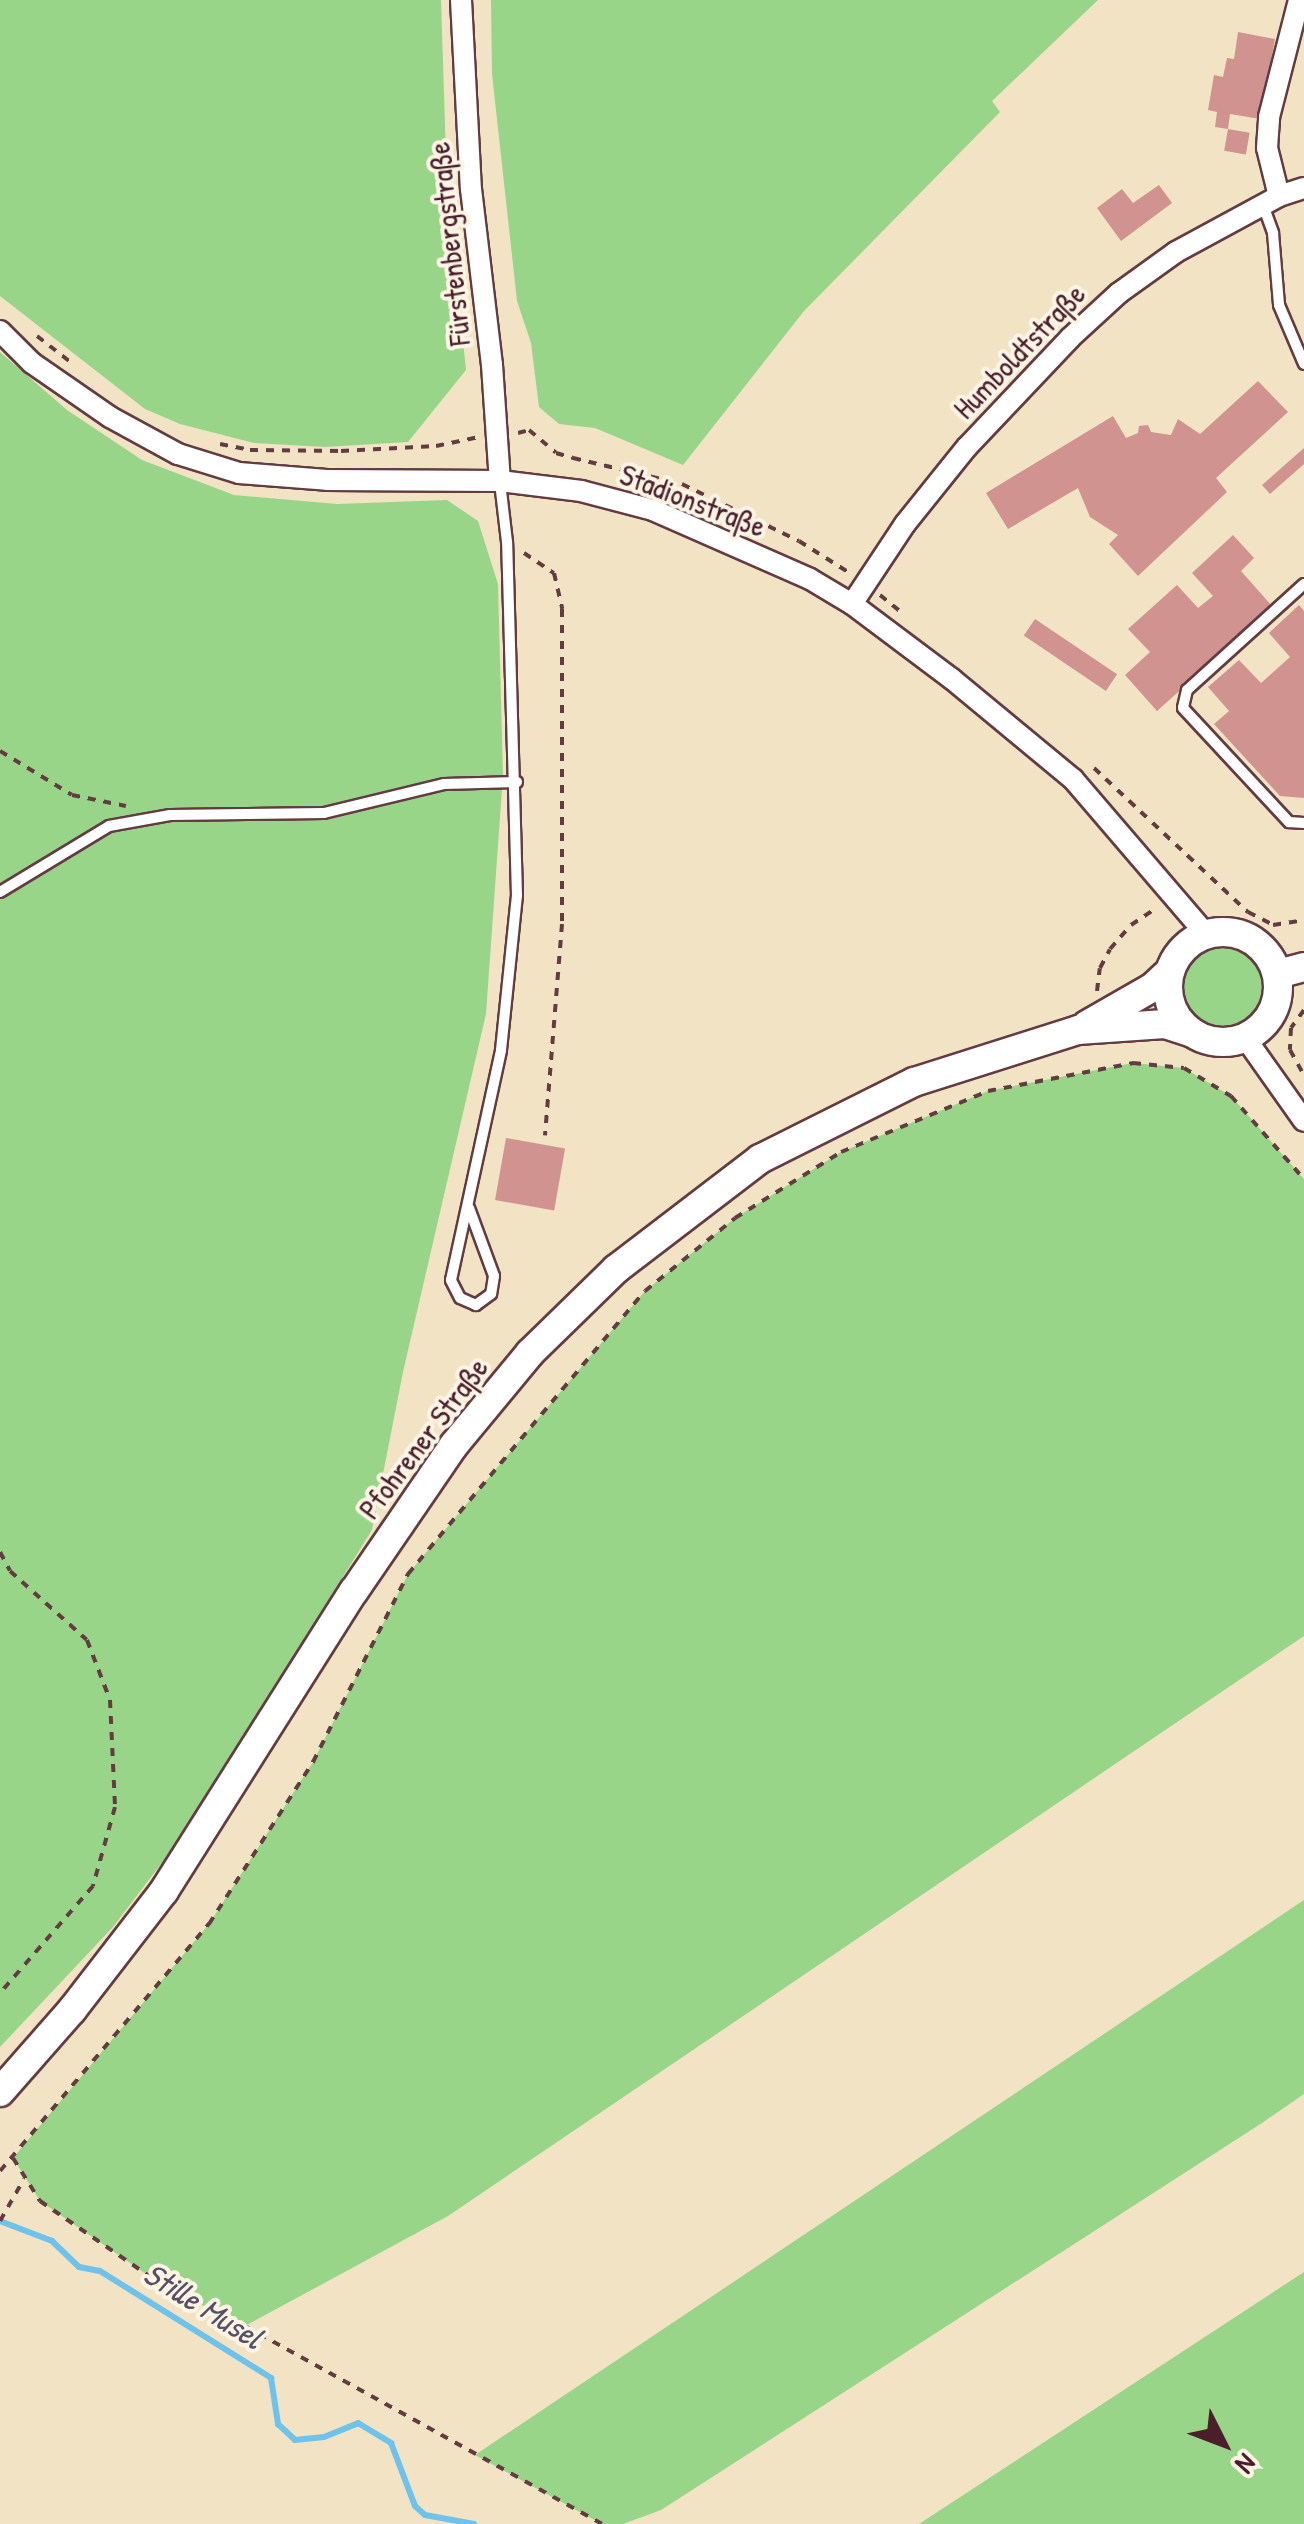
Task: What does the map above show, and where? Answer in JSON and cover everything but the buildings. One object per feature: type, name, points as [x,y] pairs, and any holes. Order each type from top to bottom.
[{"type":"main road","points":[[1206,934],[1242,934],[1291,970],[1274,1008],[1246,1039],[1212,1041],[1193,1033],[1171,1006],[1169,972],[1190,942],[1206,934]]},
{"type":"main road","name":"Pfohrener Straße","points":[[0,2092],[72,2010],[164,1891],[365,1574],[454,1445],[490,1397],[572,1310],[698,1203],[810,1131],[914,1082],[1088,1024],[1154,987],[1169,972]]},
{"type":"main road","name":"Pfohrener Straße","points":[[1088,1024],[1165,1024],[1193,1033]]},
{"type":"street","name":"Fürstenbergstraße","points":[[461,0],[471,189],[500,481]]},
{"type":"street","points":[[1270,200],[1269,118],[1300,0]]},
{"type":"street","name":"Humboldtstraße","points":[[852,604],[905,524],[967,447],[1118,293],[1176,252],[1270,200],[1304,188]]},
{"type":"street","name":"Stadionstraße","points":[[0,331],[32,363],[110,417],[178,454],[239,472],[327,480],[500,481],[581,491],[653,510],[810,578],[852,604],[1073,779],[1206,934]]},
{"type":"street","points":[[1246,1039],[1304,1122]]},
{"type":"lane","points":[[1270,200],[1279,305],[1304,364]]},
{"type":"lane","points":[[468,1208],[494,1276],[491,1294],[476,1305],[460,1298],[450,1280],[502,1050],[517,896],[507,542],[500,481]]},
{"type":"lane","points":[[1304,584],[1187,690],[1183,708],[1289,822],[1304,822]]},
{"type":"lane","points":[[0,892],[109,826],[170,816],[324,813],[444,784],[516,782]]},
{"type":"path","points":[[35,335],[78,368]]},
{"type":"path","points":[[218,443],[250,450],[341,451],[436,446],[471,436],[498,438],[529,430],[556,453],[682,484],[799,541],[866,584]]},
{"type":"path","points":[[507,542],[554,573],[562,609],[562,924],[545,1135]]},
{"type":"path","points":[[0,752],[72,795],[130,807]]},
{"type":"path","points":[[1088,1024],[1100,968],[1110,949],[1131,925],[1176,896]]},
{"type":"path","points":[[1304,1010],[1291,1028],[1290,1050],[1304,1075]]},
{"type":"path","points":[[0,2171],[209,1924],[313,1762],[408,1574],[645,1291],[736,1218],[841,1152],[988,1091],[1133,1063],[1184,1068],[1232,1096],[1304,1179]]},
{"type":"path","points":[[0,1552],[10,1572],[87,1640],[110,1700],[115,1808],[93,1886],[0,1993]]},
{"type":"path","points":[[13,2158],[40,2201],[165,2287],[246,2326],[602,2524]]},
{"type":"path","points":[[0,2221],[24,2179]]},
{"type":"green space","points":[[0,0],[441,0],[447,187],[466,370],[408,442],[325,447],[254,443],[180,424],[145,409],[0,296]]},
{"type":"green space","points":[[491,0],[1098,0],[992,101],[1000,112],[804,311],[683,465],[595,428],[559,424],[539,407],[531,343],[517,301],[492,74]]},
{"type":"green space","points":[[0,352],[67,410],[142,460],[234,495],[337,504],[447,500],[478,521],[498,584],[503,775],[486,1014],[403,1372],[372,1530],[177,1843],[113,1927],[0,2047]]},
{"type":"green space","points":[[1223,941],[1241,944],[1256,955],[1267,970],[1267,1006],[1256,1021],[1241,1032],[1223,1035],[1205,1032],[1190,1021],[1179,1006],[1176,988],[1179,970],[1190,955],[1205,944]]},
{"type":"green space","points":[[1133,1063],[1184,1068],[1231,1096],[1304,1179],[1304,1636],[448,2216],[245,2326],[165,2287],[40,2201],[13,2158],[209,1924],[313,1762],[408,1574],[645,1291],[735,1218],[841,1152],[988,1091]]},
{"type":"green space","points":[[1304,1900],[1304,2094],[1262,2123],[661,2510],[623,2524],[602,2524],[475,2455]]},
{"type":"green space","points":[[1304,2272],[1304,2524],[919,2524]]},
{"type":"waterway","name":"Stille Musel","points":[[0,2221],[52,2241],[79,2267],[100,2271],[271,2378],[278,2424],[295,2440],[324,2437],[358,2423],[391,2443],[415,2506],[425,2515],[474,2524]]}]
